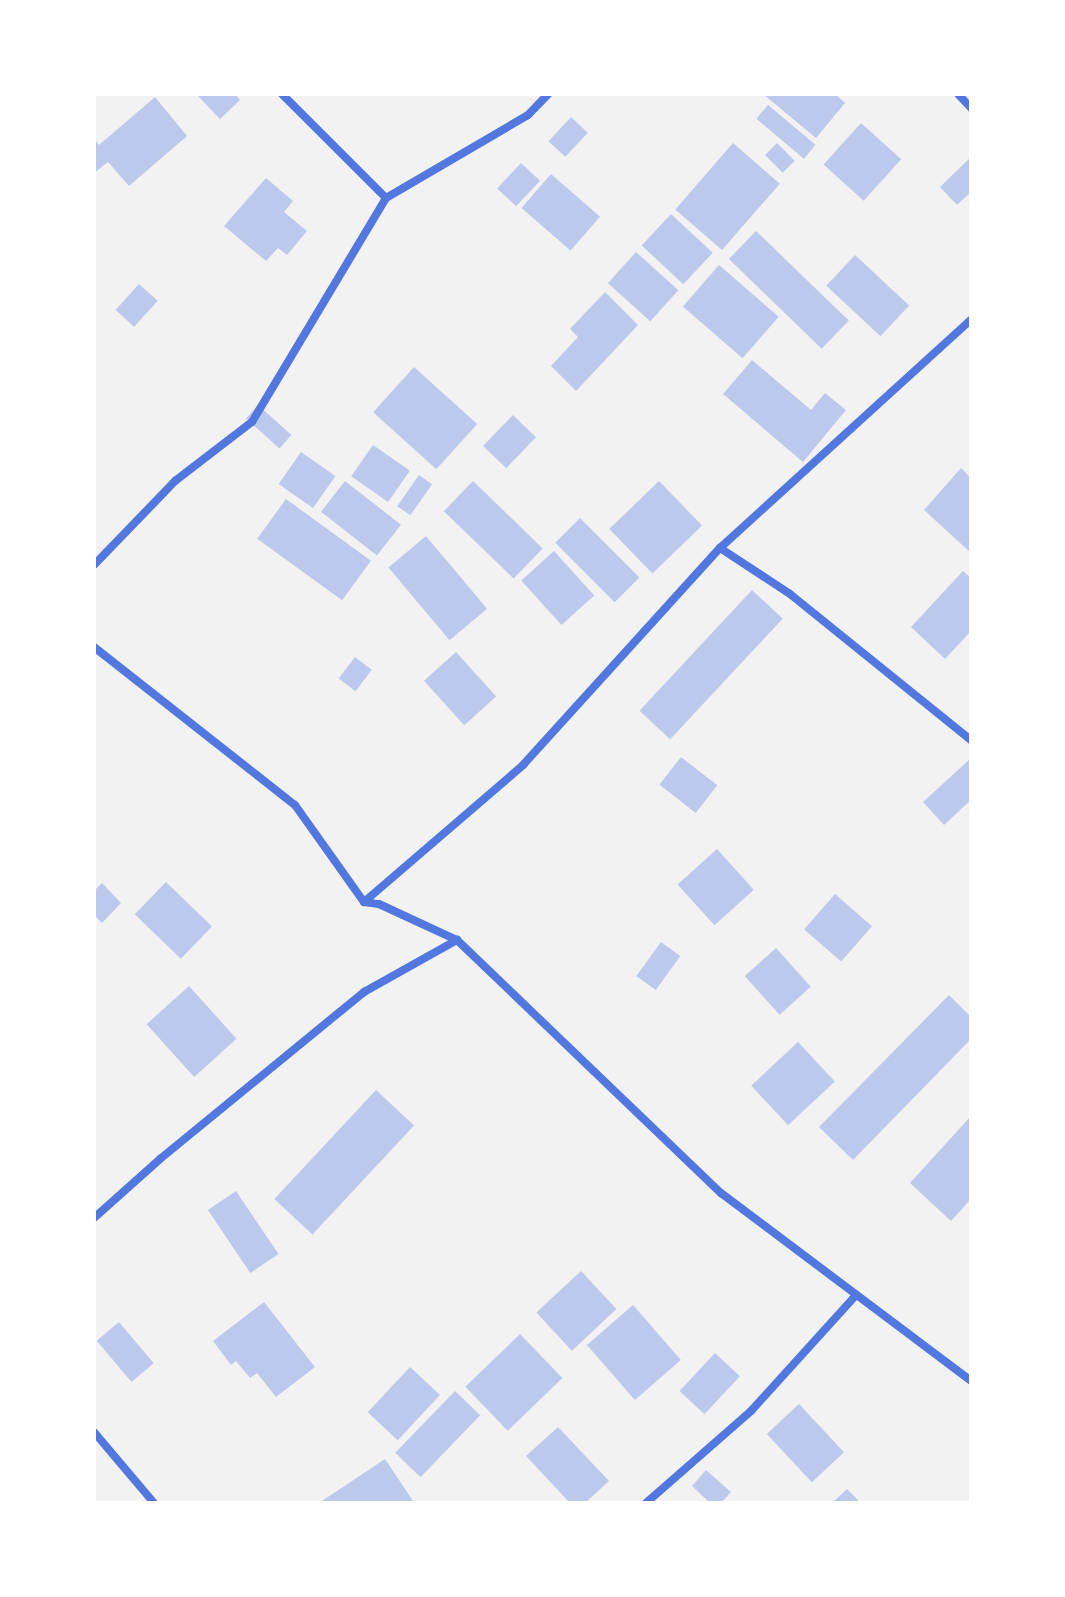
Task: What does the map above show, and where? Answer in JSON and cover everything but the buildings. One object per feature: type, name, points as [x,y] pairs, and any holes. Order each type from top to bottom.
[{"type":"street","points":[[282,94],[386,198]]},
{"type":"street","points":[[94,565],[175,481],[252,422],[386,198],[528,115],[548,94]]},
{"type":"street","points":[[958,94],[971,108]]},
{"type":"street","points":[[364,902],[523,765],[720,548],[971,320]]},
{"type":"street","points":[[720,548],[790,594],[971,740]]},
{"type":"street","points":[[94,647],[295,805],[364,902],[379,904],[457,940],[721,1193],[971,1381]]},
{"type":"street","points":[[94,1218],[160,1159],[364,992],[457,940]]},
{"type":"street","points":[[646,1503],[751,1411],[856,1295]]},
{"type":"street","points":[[94,1432],[154,1503]]}]
